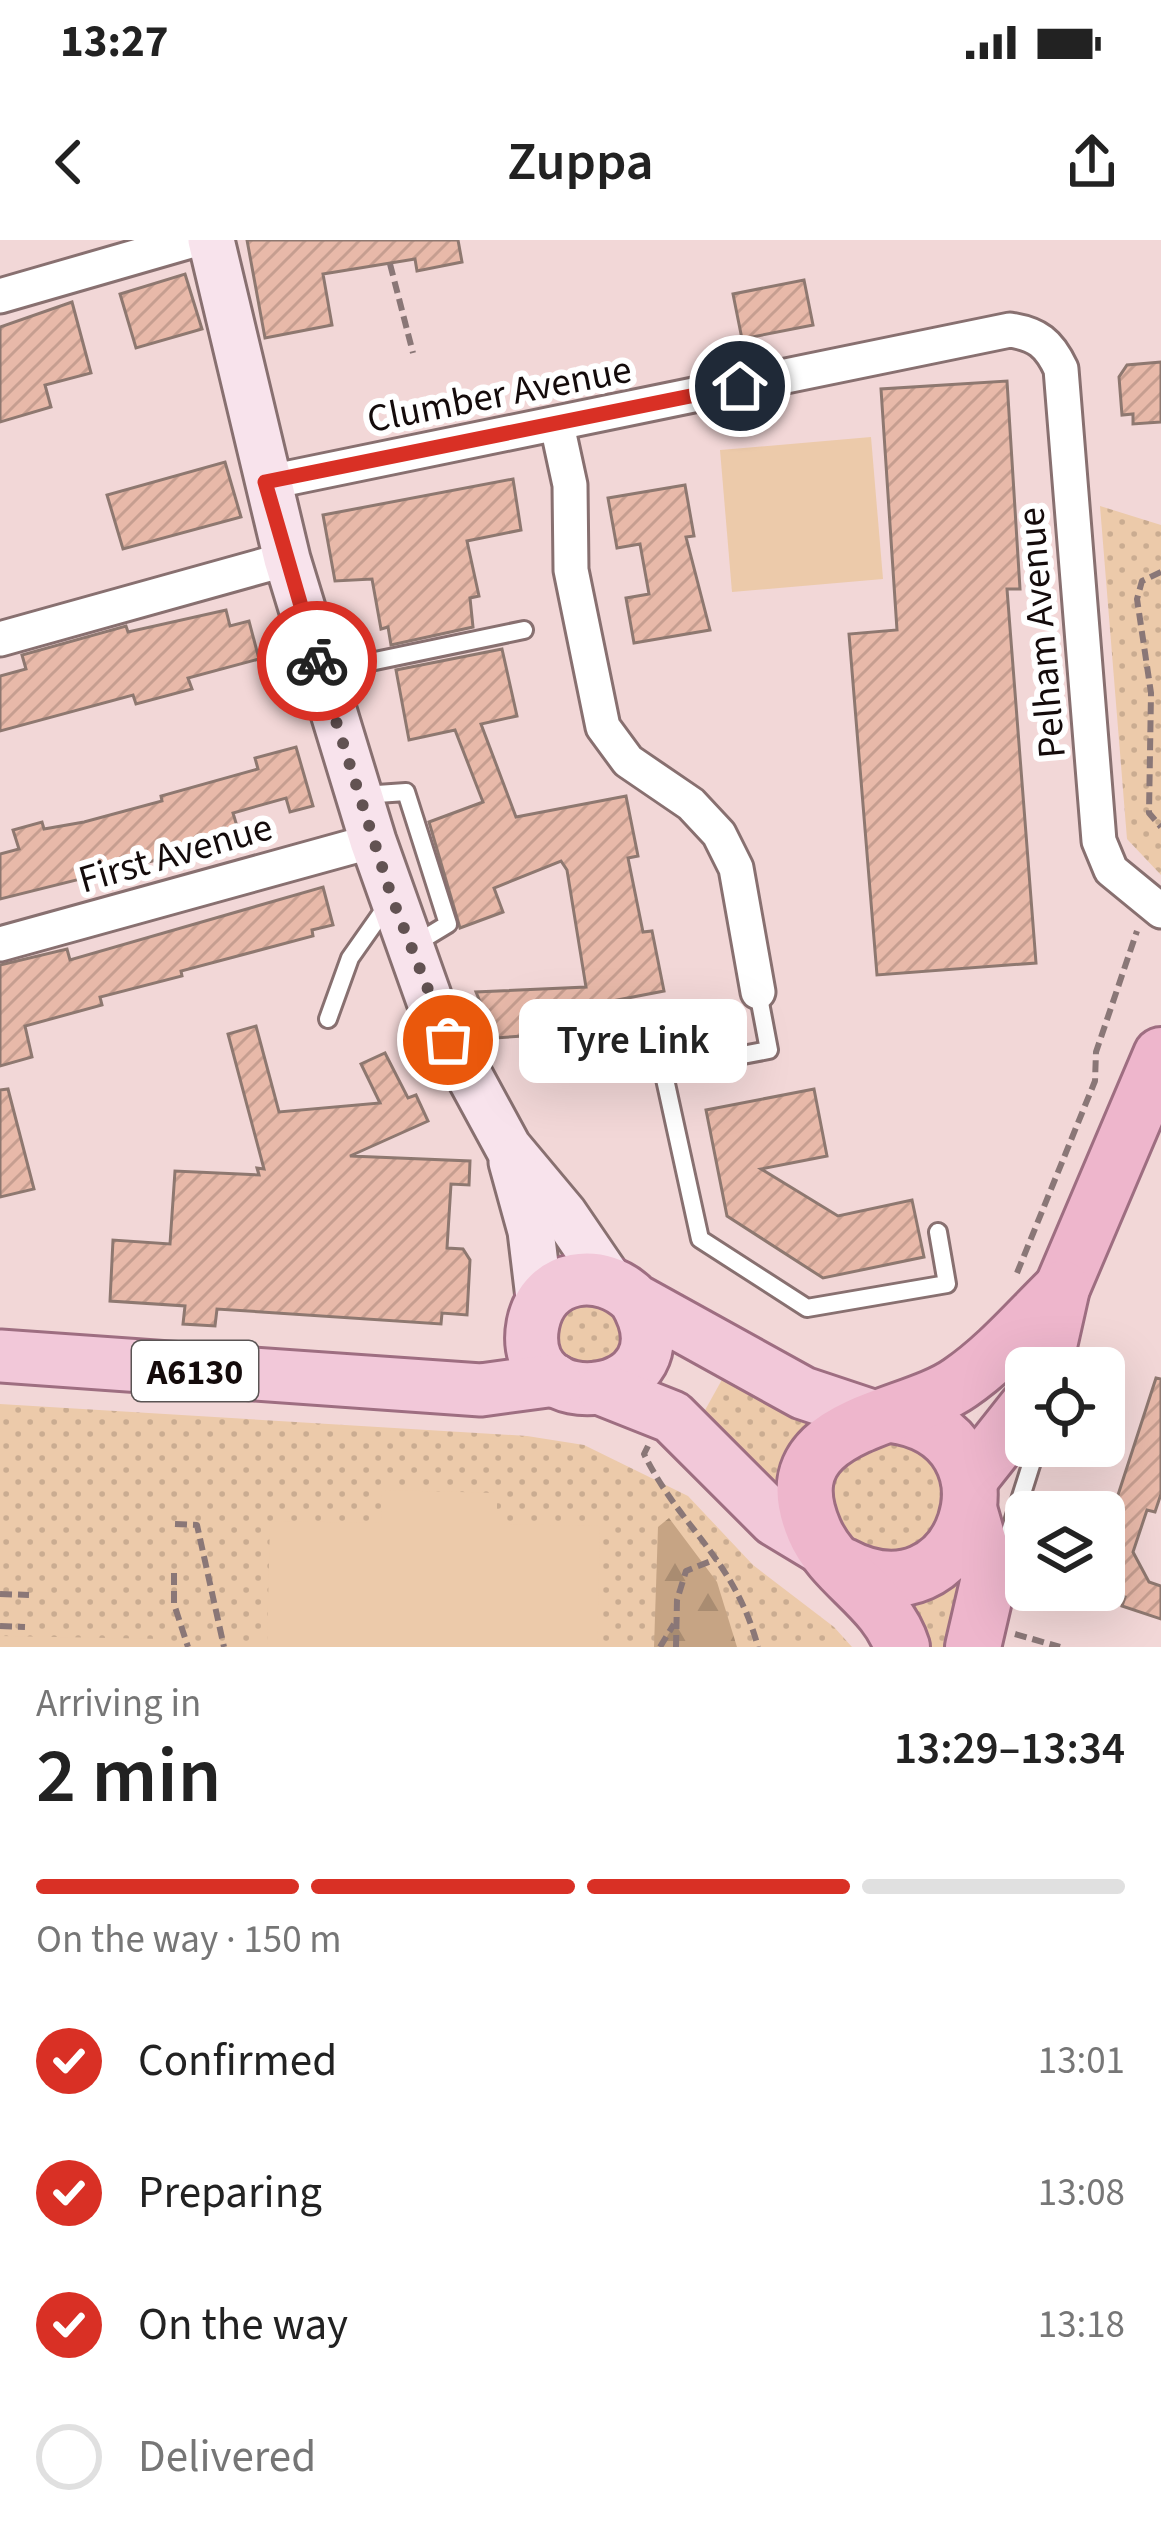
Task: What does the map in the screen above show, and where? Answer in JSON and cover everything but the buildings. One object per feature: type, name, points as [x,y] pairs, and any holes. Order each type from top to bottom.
[{"type":"highway","points":[[1050,1347],[1062,1288],[1161,1055]]},
{"type":"highway","points":[[902,1647],[884,1613],[835,1559],[807,1508],[812,1468],[838,1432],[927,1405],[963,1382],[1062,1288]]},
{"type":"highway","points":[[883,1416],[940,1433],[960,1455],[989,1578],[986,1642]]},
{"type":"highway","points":[[835,1559],[873,1578],[917,1575],[956,1545],[970,1496],[1005,1441]]},
{"type":"main road","points":[[211,240],[265,482],[409,948],[455,1056],[508,1147],[622,1290],[646,1329],[640,1360],[619,1384],[557,1353]]},
{"type":"main road","points":[[508,1147],[557,1353]]},
{"type":"main road","points":[[557,1353],[562,1283],[578,1278],[622,1290],[803,1394],[883,1416]]},
{"type":"main road","name":"A6130","points":[[0,1356],[481,1390],[557,1353],[672,1417],[775,1520],[835,1559]]},
{"type":"street","points":[[0,296],[194,240]]},
{"type":"street","name":"Clumber Avenue","points":[[265,482],[1010,330],[1032,334]]},
{"type":"street","name":"Pelham Avenue","points":[[1032,334],[1046,343],[1060,369],[1099,841],[1111,871],[1152,917]]},
{"type":"street","points":[[557,425],[570,484],[571,570],[603,727],[628,761],[691,804],[719,834],[736,868],[758,992]]},
{"type":"street","points":[[0,639],[287,560]]},
{"type":"street","name":"First Avenue","points":[[0,944],[373,841]]},
{"type":"lane","points":[[320,672],[524,630]]},
{"type":"lane","points":[[361,795],[406,792],[448,924],[409,948]]},
{"type":"lane","points":[[328,1019],[350,958],[392,898]]},
{"type":"lane","points":[[758,992],[769,1050],[663,1070],[700,1239],[807,1308],[946,1284],[938,1232]]},
{"type":"lane","points":[[986,1642],[1032,1467]]},
{"type":"path","points":[[390,263],[413,353]]},
{"type":"path","points":[[1161,572],[1142,581],[1137,599],[1151,694],[1149,813],[1161,827]]},
{"type":"path","points":[[1058,1166],[1095,1081],[1096,1052],[1117,980],[1152,917]]},
{"type":"path","points":[[654,1437],[644,1454],[655,1477],[718,1559],[747,1606],[758,1647]]},
{"type":"path","points":[[175,1524],[197,1525],[224,1647]]},
{"type":"path","points":[[676,1647],[686,1571],[718,1559]]},
{"type":"path","points":[[174,1573],[174,1604],[188,1647]]},
{"type":"path","points":[[0,1594],[29,1595]]},
{"type":"path","points":[[660,1647],[676,1621]]},
{"type":"path","points":[[0,1626],[25,1627]]},
{"type":"path","points":[[986,1642],[1060,1647]]},
{"type":"shaded area","points":[[871,437],[883,579],[732,592],[720,450]]},
{"type":"shaded area","points":[[1100,506],[1161,525],[1161,875],[1127,839]]},
{"type":"shaded area","points":[[608,1298],[625,1346],[595,1369],[560,1356],[552,1320],[558,1309]]},
{"type":"shaded area","points":[[724,1376],[816,1422],[786,1499],[704,1412]]},
{"type":"shaded area","points":[[0,1404],[527,1436],[584,1445],[688,1496],[753,1565],[834,1627],[852,1647],[0,1647]]},
{"type":"shaded area","points":[[884,1431],[944,1463],[942,1533],[888,1561],[833,1531],[829,1468]]},
{"type":"shaded area","points":[[382,1490],[497,1493],[497,1524],[600,1526],[597,1647],[267,1647],[270,1521],[381,1523]]},
{"type":"shaded area","points":[[969,1552],[958,1647],[919,1647],[892,1588]]},
{"type":"shaded area","points":[[0,1636],[166,1639],[165,1647],[0,1647]]},
{"type":"green space","points":[[669,1518],[717,1582],[737,1647],[654,1647],[658,1527]]},
{"type":"way so far","points":[[317,661],[392,898],[448,1040]]},
{"type":"place","name":"Tyre Link","points":[[448,1040]]},
{"type":"route","points":[[317,661],[265,482],[740,386]]}]
